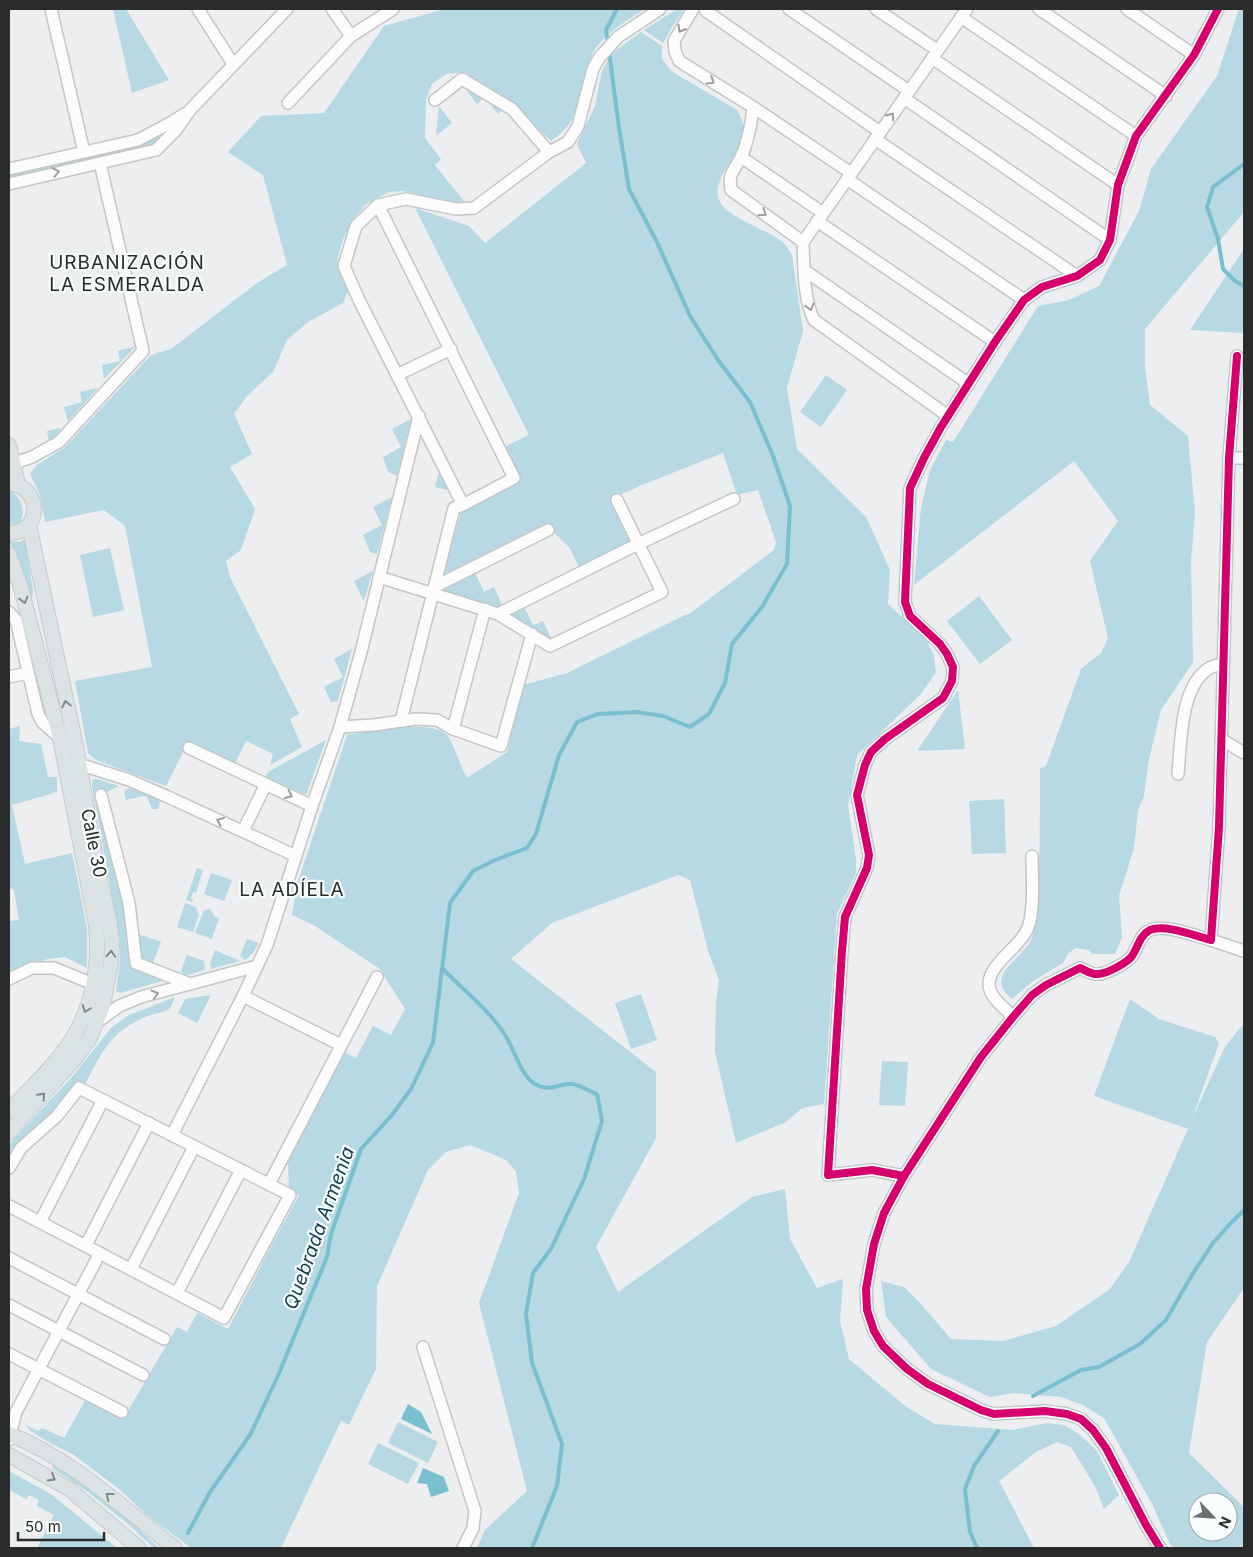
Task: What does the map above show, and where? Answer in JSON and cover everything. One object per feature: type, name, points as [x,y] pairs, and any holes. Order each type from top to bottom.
[{"type":"main road","points":[[9,445],[14,463],[13,484],[26,489],[32,497],[35,506],[33,516],[28,525],[21,531],[9,533]]},
{"type":"main road","name":"Calle 30","points":[[9,1132],[51,1087],[90,1038],[107,989],[112,944],[110,924],[96,860],[79,764],[28,525]]},
{"type":"main road","name":"Calle 30","points":[[9,554],[21,588],[60,738],[96,925],[98,962],[89,1001],[72,1040],[9,1111]]},
{"type":"main road","points":[[9,1436],[50,1455],[76,1471],[174,1548]]},
{"type":"main road","points":[[9,1455],[69,1489],[139,1548]]},
{"type":"street","points":[[51,9],[84,152]]},
{"type":"street","points":[[198,9],[233,64]]},
{"type":"street","points":[[9,184],[156,150],[176,130],[190,110],[287,9]]},
{"type":"street","points":[[332,9],[351,36]]},
{"type":"street","points":[[288,103],[351,36],[393,9]]},
{"type":"street","points":[[463,505],[344,266],[356,226],[378,205],[406,199],[456,209],[474,208],[549,152],[568,142],[578,126],[598,58],[618,37],[660,9]]},
{"type":"street","points":[[693,9],[674,40],[675,51],[679,61],[753,107],[1024,300]]},
{"type":"street","points":[[705,9],[706,12],[1077,276]]},
{"type":"street","points":[[788,9],[1110,240]]},
{"type":"street","points":[[876,9],[935,54],[1118,185]]},
{"type":"street","points":[[1039,9],[1166,96]]},
{"type":"street","points":[[1127,9],[1194,55]]},
{"type":"street","points":[[904,1176],[872,1170],[828,1175],[845,917],[867,868],[869,856],[857,796],[865,765],[871,752],[885,739],[943,698],[952,681],[953,667],[947,654],[934,638],[910,616],[905,602],[910,488],[924,458],[948,416],[1024,300],[1042,287],[1077,276],[1100,260],[1110,240],[1118,185],[1136,136],[1194,55],[1217,9]]},
{"type":"street","points":[[948,416],[814,320],[809,311],[803,242],[964,11],[1136,136]]},
{"type":"street","points":[[435,100],[462,79],[512,109],[549,152]]},
{"type":"street","points":[[753,107],[751,123],[741,157],[732,171],[731,190],[803,242]]},
{"type":"street","points":[[9,169],[138,140],[190,110]]},
{"type":"street","points":[[741,157],[820,217],[995,342]]},
{"type":"street","points":[[14,463],[32,457],[59,442],[143,351],[100,163]]},
{"type":"street","points":[[378,205],[514,478],[454,508],[401,721]]},
{"type":"street","points":[[804,270],[969,384]]},
{"type":"street","points":[[397,375],[451,349]]},
{"type":"street","points":[[1212,940],[1218,836],[1229,458],[1237,356]]},
{"type":"street","points":[[172,1135],[267,945],[340,727],[361,652],[419,416]]},
{"type":"street","points":[[1229,458],[1244,458]]},
{"type":"street","points":[[498,614],[638,544],[734,499]]},
{"type":"street","points":[[379,577],[434,590],[498,614],[550,646],[662,592],[616,500]]},
{"type":"street","points":[[434,590],[548,530]]},
{"type":"street","points":[[453,729],[485,609]]},
{"type":"street","points":[[11,618],[38,714],[43,723],[60,738]]},
{"type":"street","points":[[340,727],[374,725],[416,719],[437,720],[453,729],[501,746],[532,634]]},
{"type":"street","points":[[1178,774],[1184,712],[1192,688],[1209,668],[1222,664]]},
{"type":"street","points":[[9,677],[28,673]]},
{"type":"street","points":[[1221,739],[1244,752]]},
{"type":"street","points":[[189,748],[312,806]]},
{"type":"street","points":[[79,764],[129,780],[296,856]]},
{"type":"street","points":[[244,831],[266,784]]},
{"type":"street","points":[[101,795],[129,903],[136,963],[190,984]]},
{"type":"street","points":[[1013,1016],[995,1000],[990,990],[990,975],[995,965],[1020,942],[1028,928],[1031,907],[1032,856]]},
{"type":"street","points":[[1160,1548],[1106,1448],[1093,1430],[1081,1419],[1066,1414],[1045,1411],[994,1414],[981,1410],[928,1384],[907,1369],[883,1346],[874,1331],[867,1310],[866,1288],[874,1244],[884,1213],[904,1176],[981,1057],[1032,995],[1046,985],[1080,968],[1098,975],[1110,971],[1132,957],[1140,939],[1149,931],[1172,929],[1244,950]]},
{"type":"street","points":[[96,1023],[119,1006],[141,998],[258,966]]},
{"type":"street","points":[[9,979],[32,968],[54,968],[93,984]]},
{"type":"street","points":[[269,1184],[378,977]]},
{"type":"street","points":[[243,996],[341,1045]]},
{"type":"street","points":[[9,1168],[21,1148],[57,1116],[79,1088],[290,1195],[224,1318],[9,1206]]},
{"type":"street","points":[[40,1222],[103,1100]]},
{"type":"street","points":[[86,1245],[148,1123]]},
{"type":"street","points":[[131,1269],[194,1147]]},
{"type":"street","points":[[176,1293],[241,1170]]},
{"type":"street","points":[[9,1436],[16,1412],[100,1253]]},
{"type":"street","points":[[9,1258],[164,1339]]},
{"type":"street","points":[[9,1305],[143,1375]]},
{"type":"street","points":[[423,1347],[475,1511],[472,1528],[464,1548]]},
{"type":"street","points":[[9,1354],[122,1412]]},
{"type":"shaded area","points":[[113,9],[126,9],[169,80],[132,93]]},
{"type":"shaded area","points":[[445,9],[645,9],[617,27],[599,44],[585,75],[577,110],[564,131],[551,141],[515,107],[465,72],[446,74],[432,84],[426,100],[425,138],[441,159],[435,165],[467,205],[403,191],[389,192],[366,204],[354,218],[343,239],[337,260],[348,291],[343,303],[308,322],[287,340],[273,372],[247,396],[234,414],[252,454],[230,467],[255,509],[241,550],[226,561],[230,577],[299,714],[290,719],[302,747],[270,765],[273,754],[246,741],[234,766],[187,744],[166,786],[96,760],[88,753],[75,681],[152,667],[125,526],[104,510],[45,522],[40,495],[30,474],[37,465],[65,447],[151,355],[171,349],[257,283],[287,265],[263,175],[228,152],[261,116],[324,113],[384,26]]},
{"type":"shaded area","points":[[677,9],[682,9],[683,12],[663,43],[644,30]]},
{"type":"shaded area","points":[[1239,9],[1244,9],[1244,212],[1145,329],[1145,368],[1150,405],[1188,436],[1195,513],[1191,562],[1193,662],[1161,710],[1149,759],[1144,796],[1138,810],[1134,848],[1119,896],[1122,937],[1115,954],[1092,954],[1089,950],[1075,948],[1068,954],[1063,963],[1033,981],[1012,999],[1004,990],[1001,982],[1003,974],[1029,944],[1036,919],[1039,871],[1040,768],[1046,766],[1081,669],[1101,653],[1108,638],[1090,561],[1118,521],[1074,461],[914,585],[921,508],[930,470],[946,440],[953,442],[1038,306],[1069,300],[1099,286],[1139,211],[1151,169],[1217,76]]},
{"type":"shaded area","points":[[641,32],[662,46],[662,59],[671,71],[737,110],[741,118],[744,129],[742,140],[719,183],[719,200],[730,213],[786,245],[792,255],[803,331],[787,388],[797,449],[866,517],[890,570],[888,604],[925,638],[934,656],[936,672],[921,694],[857,755],[848,805],[856,860],[856,873],[837,914],[824,1104],[802,1108],[786,1122],[736,1143],[715,1052],[716,1002],[719,980],[709,954],[690,880],[678,875],[552,923],[511,959],[656,1072],[656,1138],[596,1247],[618,1292],[752,1197],[785,1189],[790,1239],[817,1288],[843,1279],[840,1321],[849,1359],[905,1406],[935,1424],[1012,1430],[1047,1423],[1064,1425],[1080,1435],[1097,1451],[1119,1495],[1104,1509],[1096,1488],[1071,1447],[1057,1442],[1036,1452],[999,1481],[1034,1548],[477,1548],[485,1530],[527,1491],[479,1303],[519,1193],[516,1171],[506,1160],[470,1145],[446,1152],[428,1170],[377,1286],[376,1369],[349,1425],[341,1421],[281,1548],[191,1548],[147,1515],[119,1489],[74,1455],[29,1430],[26,1425],[38,1431],[42,1428],[64,1438],[86,1399],[123,1419],[177,1327],[187,1332],[197,1313],[228,1329],[299,1195],[289,1189],[288,1159],[344,1052],[356,1058],[373,1026],[391,1035],[405,1009],[380,969],[315,926],[292,915],[297,884],[347,735],[384,729],[414,727],[428,727],[439,730],[449,738],[467,778],[507,752],[523,685],[567,673],[689,614],[774,550],[776,542],[758,490],[737,495],[723,453],[610,498],[633,542],[580,569],[569,547],[547,526],[442,578],[462,509],[521,478],[504,447],[529,435],[415,208],[469,226],[485,243],[586,163],[577,144],[595,106],[602,71],[611,54]]},
{"type":"shaded area","points":[[467,84],[505,107],[498,114],[485,97],[477,104],[464,87]]},
{"type":"shaded area","points":[[439,106],[452,123],[436,136]]},
{"type":"shaded area","points":[[172,127],[154,146],[9,178],[9,174],[140,144],[163,134]]},
{"type":"shaded area","points":[[1244,249],[1244,333],[1190,330]]},
{"type":"shaded area","points":[[136,346],[104,379],[102,365],[120,361],[118,351]]},
{"type":"shaded area","points":[[826,375],[847,390],[821,427],[800,412]]},
{"type":"shaded area","points":[[98,388],[68,421],[64,407],[82,402],[80,392]]},
{"type":"shaded area","points":[[411,419],[397,476],[388,472],[383,457],[401,447],[392,429]]},
{"type":"shaded area","points":[[60,428],[61,432],[49,442],[47,431]]},
{"type":"shaded area","points":[[440,467],[456,492],[435,487]]},
{"type":"shaded area","points":[[9,489],[17,496],[22,505],[23,515],[19,526],[9,527]]},
{"type":"shaded area","points":[[392,497],[377,554],[370,552],[363,535],[382,525],[373,507]]},
{"type":"shaded area","points":[[27,537],[27,552],[33,590],[32,600],[18,558],[9,541],[20,542]]},
{"type":"shaded area","points":[[110,548],[124,610],[93,617],[80,555]]},
{"type":"shaded area","points":[[373,571],[365,598],[363,600],[354,581]]},
{"type":"shaded area","points":[[475,573],[484,592],[494,587],[503,607],[496,610],[441,591],[445,585]]},
{"type":"shaded area","points":[[979,596],[1012,640],[980,664],[947,621]]},
{"type":"shaded area","points":[[524,606],[533,625],[543,621],[552,640],[550,641],[506,615]]},
{"type":"shaded area","points":[[352,649],[338,701],[331,702],[324,687],[343,677],[334,659]]},
{"type":"shaded area","points":[[958,690],[965,749],[917,751]]},
{"type":"shaded area","points":[[20,726],[19,741],[41,744],[48,777],[57,777],[57,792],[12,805],[25,864],[72,853],[87,928],[87,968],[65,957],[48,959],[9,972],[9,921],[19,920],[14,890],[9,887],[9,729]]},
{"type":"shaded area","points":[[326,740],[306,795],[265,777],[268,772]]},
{"type":"shaded area","points":[[93,779],[119,786],[107,792],[97,794],[125,906],[132,967],[166,980],[120,993],[116,991],[120,961],[120,940],[92,786]]},
{"type":"shaded area","points":[[129,788],[158,799],[160,803],[158,809],[152,809],[147,797],[143,796],[126,800],[124,792]]},
{"type":"shaded area","points":[[1004,799],[1006,853],[972,854],[969,801]]},
{"type":"shaded area","points":[[197,868],[203,870],[196,893],[193,892],[192,902],[186,900]]},
{"type":"shaded area","points":[[211,873],[232,880],[224,901],[204,894]]},
{"type":"shaded area","points":[[185,903],[196,907],[199,915],[193,932],[177,927]]},
{"type":"shaded area","points":[[210,909],[214,916],[219,918],[212,939],[195,933],[204,910]]},
{"type":"shaded area","points":[[135,933],[161,942],[152,965],[139,960]]},
{"type":"shaded area","points":[[247,939],[259,943],[253,953],[245,960],[240,956]]},
{"type":"shaded area","points":[[215,950],[240,961],[211,969],[210,963]]},
{"type":"shaded area","points":[[187,955],[204,961],[205,970],[185,976],[181,971]]},
{"type":"shaded area","points":[[641,994],[657,1040],[631,1049],[615,1003]]},
{"type":"shaded area","points":[[211,995],[197,1023],[178,1013],[185,999]]},
{"type":"shaded area","points":[[175,997],[168,1010],[135,1022],[116,1035],[103,1052],[85,1084],[80,1081],[70,1091],[56,1111],[9,1160],[9,1144],[71,1078],[111,1028],[129,1015]]},
{"type":"shaded area","points":[[1130,999],[1159,1019],[1215,1037],[1219,1043],[1192,1119],[1225,1047],[1244,1023],[1244,1288],[1207,1342],[1189,1453],[1229,1492],[1188,1492],[1188,1542],[1238,1542],[1238,1501],[1244,1507],[1244,1548],[1174,1548],[1170,1544],[1152,1504],[1104,1418],[1083,1405],[1061,1397],[1013,1393],[990,1397],[931,1369],[886,1317],[881,1281],[904,1287],[951,1339],[1003,1341],[1056,1326],[1110,1289],[1129,1262],[1188,1129],[1094,1096]]},
{"type":"shaded area","points":[[882,1061],[908,1062],[905,1106],[879,1105]]},
{"type":"shaded area","points":[[398,1422],[438,1442],[428,1463],[388,1443]]},
{"type":"shaded area","points":[[378,1443],[419,1463],[408,1484],[368,1464]]},
{"type":"shaded area","points":[[54,1465],[91,1489],[159,1548],[154,1548],[127,1523],[88,1492],[52,1468]]},
{"type":"shaded area","points":[[9,1471],[51,1494],[117,1548],[37,1548],[54,1515],[37,1506],[39,1500],[29,1495],[26,1499],[9,1490]]},
{"type":"water","points":[[408,1404],[421,1412],[432,1434],[401,1419]]},
{"type":"water","points":[[423,1468],[444,1477],[449,1491],[431,1497],[427,1484],[417,1483]]},
{"type":"waterway","name":"Quebrada Armenia","points":[[608,44],[606,30],[617,9]]},
{"type":"waterway","name":"Quebrada Armenia","points":[[188,1533],[210,1492],[250,1435],[277,1378],[327,1257],[331,1234],[361,1149],[392,1115],[411,1089],[433,1043],[450,903],[473,871],[527,848],[536,834],[559,755],[577,722],[598,714],[637,712],[663,716],[690,727],[709,714],[725,683],[732,644],[762,607],[787,564],[790,506],[773,456],[750,402],[718,360],[690,316],[657,242],[629,189],[609,51]]},
{"type":"waterway","points":[[1244,164],[1213,187],[1207,207],[1218,239],[1223,269],[1235,281],[1244,286]]},
{"type":"waterway","points":[[442,968],[501,1028],[522,1070],[530,1081],[546,1088],[572,1084],[597,1094],[602,1121],[584,1179],[551,1249],[533,1273],[526,1314],[532,1363],[562,1444],[557,1486],[532,1548]]},
{"type":"waterway","points":[[1033,1396],[1081,1370],[1099,1367],[1140,1344],[1166,1320],[1213,1243],[1244,1210]]},
{"type":"waterway","points":[[977,1548],[970,1532],[965,1489],[974,1466],[998,1431]]},
{"type":"cycle path","points":[[904,1176],[872,1170],[828,1175],[845,917],[867,868],[869,855],[857,795],[865,765],[871,752],[885,739],[943,698],[952,681],[953,667],[947,654],[940,644],[910,616],[905,602],[910,488],[941,427],[1024,300],[1042,287],[1077,276],[1100,260],[1110,240],[1118,185],[1136,136],[1194,55],[1218,9]]},
{"type":"cycle path","points":[[1160,1548],[1106,1448],[1093,1430],[1081,1419],[1067,1414],[1045,1411],[994,1414],[981,1410],[928,1384],[907,1369],[883,1346],[874,1331],[867,1310],[866,1289],[874,1244],[884,1213],[904,1176],[981,1057],[1032,995],[1046,985],[1080,968],[1096,974],[1107,972],[1117,967],[1132,956],[1141,938],[1150,930],[1172,929],[1211,940],[1219,827],[1229,458],[1237,356]]},
{"type":"district","name":"URBANIZACIÓN LA ESMERALDA","points":[[127,273]]},
{"type":"district","name":"LA ADÍELA","points":[[292,889]]}]
